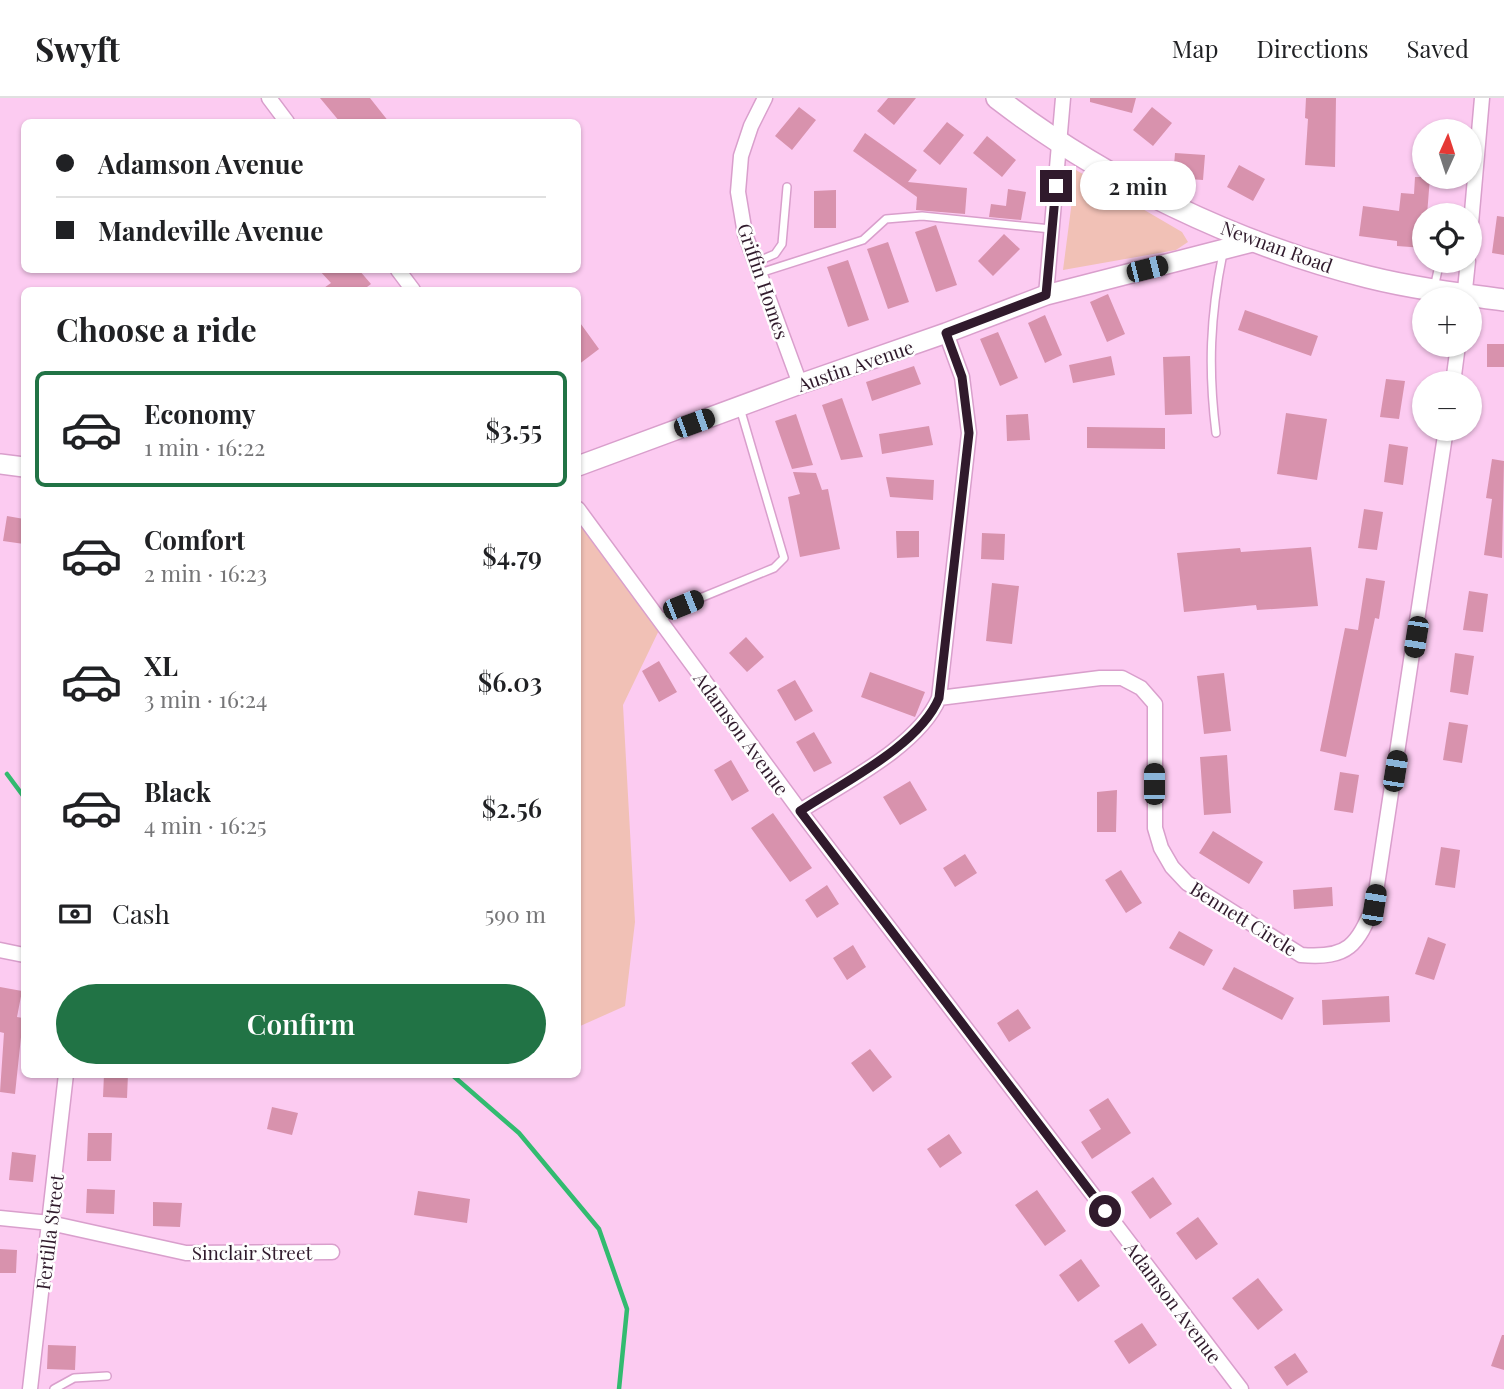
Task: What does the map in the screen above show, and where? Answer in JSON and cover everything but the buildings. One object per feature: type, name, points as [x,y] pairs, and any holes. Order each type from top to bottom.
[{"type":"main road","name":"Newnan Road","points":[[997,98],[1061,142],[1158,197],[1256,241],[1370,277],[1423,287]]},
{"type":"main road","name":"Newnan Road","points":[[1482,298],[1504,300]]},
{"type":"street","points":[[269,98],[285,119]]},
{"type":"street","name":"Griffin Homes","points":[[765,98],[751,126],[741,156],[738,192],[745,234],[800,384]]},
{"type":"street","points":[[1046,295],[1063,98]]},
{"type":"street","points":[[1473,203],[1482,98]]},
{"type":"street","name":"Austin Avenue","points":[[581,465],[1046,295],[1256,241]]},
{"type":"street","points":[[800,811],[899,746],[935,708],[939,698],[969,433],[962,377],[946,333]]},
{"type":"street","name":"Bennett Circle","points":[[939,698],[1100,678],[1122,678],[1141,688],[1155,704],[1155,828],[1161,848],[1172,867],[1187,883],[1301,955],[1323,957],[1343,951],[1360,937],[1374,905],[1445,441]]},
{"type":"street","points":[[0,464],[21,467]]},
{"type":"street","name":"Adamson Avenue","points":[[581,513],[800,811],[1241,1389]]},
{"type":"street","points":[[0,950],[21,954]]},
{"type":"street","name":"Fertilla Street","points":[[30,1389],[66,1078]]},
{"type":"street","name":"Sinclair Street","points":[[0,1218],[50,1223],[186,1253],[332,1252]]},
{"type":"lane","points":[[757,268],[775,254],[782,244],[787,187]]},
{"type":"lane","points":[[757,268],[863,240],[886,219],[922,216],[1051,229]]},
{"type":"lane","points":[[1216,433],[1209,358],[1213,302],[1223,249]]},
{"type":"lane","points":[[659,620],[683,605],[774,568],[784,558],[739,406]]},
{"type":"lane","points":[[54,1389],[74,1378],[107,1376]]},
{"type":"shaded area","points":[[1076,170],[1182,232],[1188,242],[1176,250],[1063,270]]},
{"type":"shaded area","points":[[581,514],[662,624],[623,705],[635,922],[625,1006],[581,1026]]},
{"type":"waterway","points":[[7,774],[21,793]]},
{"type":"waterway","points":[[456,1078],[519,1133],[599,1229],[627,1309],[619,1389]]},
{"type":"route","points":[[1056,186],[1046,295],[946,333],[962,377],[969,433],[939,698],[935,708],[899,746],[800,811],[1105,1211]]}]
